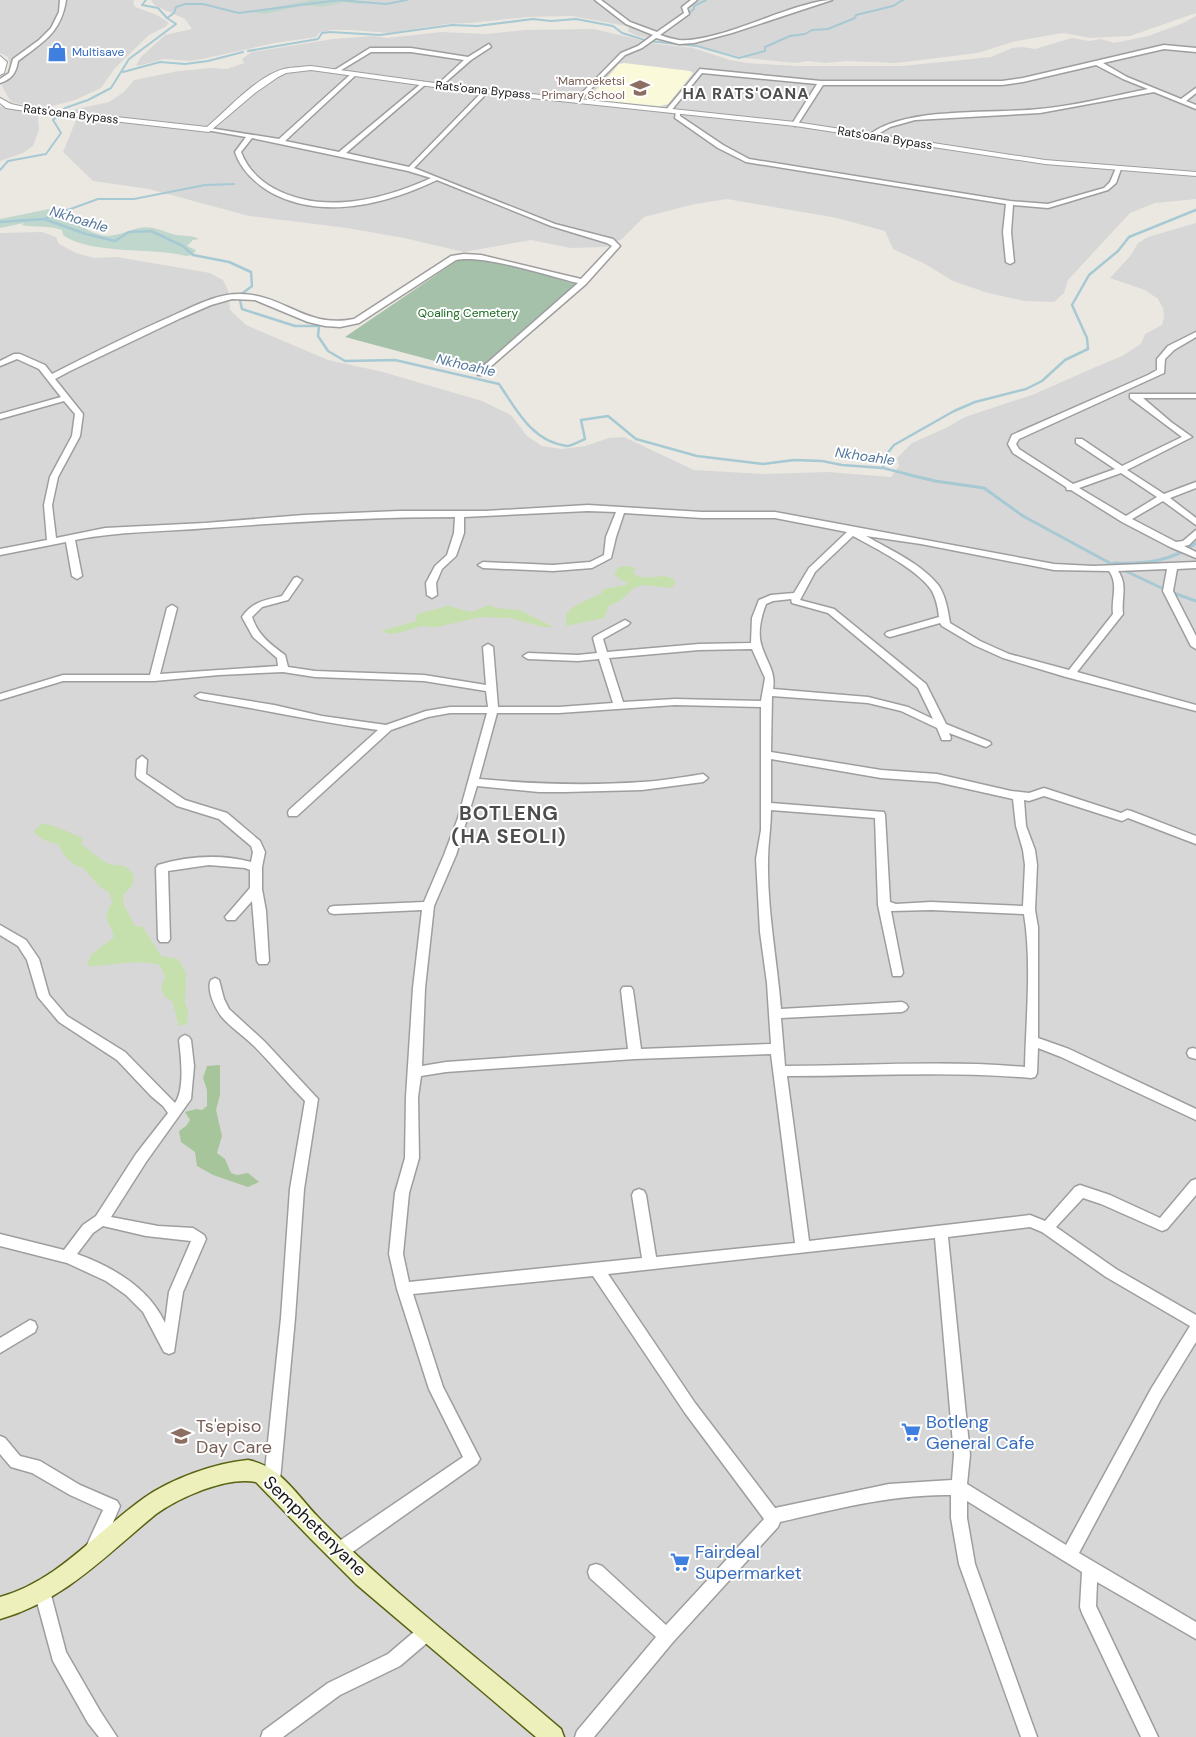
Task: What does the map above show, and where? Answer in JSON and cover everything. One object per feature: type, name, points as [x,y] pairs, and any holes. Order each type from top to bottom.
[{"type":"main road","name":"Semphetenyane","points":[[4,1612],[42,1592],[66,1576],[154,1504],[211,1478],[243,1470],[258,1471],[272,1480],[286,1499],[338,1552],[553,1737]]},
{"type":"street","points":[[0,81],[8,78],[14,72],[15,60],[53,31],[62,14],[63,0]]},
{"type":"street","points":[[598,0],[628,23],[656,35],[680,42],[694,41],[731,32],[790,11],[830,0]]},
{"type":"street","points":[[578,100],[623,54],[640,46],[687,13],[684,8],[694,0]]},
{"type":"street","points":[[439,86],[469,59],[488,46]]},
{"type":"street","points":[[668,111],[700,71],[821,83],[1009,82],[1164,47],[1196,50]]},
{"type":"street","points":[[336,71],[370,50],[386,49],[469,59]]},
{"type":"street","points":[[0,58],[3,62],[0,73]]},
{"type":"street","points":[[1098,63],[1154,90],[1196,107]]},
{"type":"street","name":"Rats'oana Bypass","points":[[0,100],[9,106],[209,130],[252,91],[284,70],[298,68],[336,71],[439,86],[795,124],[1026,160],[1196,174]]},
{"type":"street","points":[[281,141],[354,74]]},
{"type":"street","points":[[795,124],[821,83]]},
{"type":"street","points":[[341,154],[423,84]]},
{"type":"street","points":[[871,136],[888,126],[916,118],[1040,111],[1154,90]]},
{"type":"street","points":[[1180,101],[1186,99],[1196,90]]},
{"type":"street","points":[[410,169],[486,91]]},
{"type":"street","points":[[678,112],[677,117],[696,128],[736,157],[748,161],[1010,203],[1048,206],[1106,189],[1113,183],[1118,169]]},
{"type":"street","points":[[209,130],[281,141],[410,169],[553,225],[610,241],[616,246],[583,282],[481,373]]},
{"type":"street","points":[[250,136],[238,152],[241,162],[255,178],[269,189],[291,199],[322,204],[355,204],[373,201],[420,186],[437,178]]},
{"type":"street","points":[[1010,203],[1006,232],[1010,262]]},
{"type":"street","points":[[51,378],[129,338],[190,311],[239,296],[259,298],[311,322],[333,325],[356,321],[454,258],[464,256],[481,257],[583,282]]},
{"type":"street","points":[[1196,334],[1171,348],[1161,359],[1161,371],[1014,437],[1012,444],[1016,451],[1070,488],[1125,520],[1196,555]]},
{"type":"street","points":[[0,364],[17,356],[42,367],[79,414],[76,436],[54,477],[48,505],[52,541]]},
{"type":"street","points":[[1110,395],[1196,396]]},
{"type":"street","points":[[1135,396],[1168,424],[1196,442]]},
{"type":"street","points":[[0,417],[65,398]]},
{"type":"street","points":[[1070,488],[1120,469],[1188,437]]},
{"type":"street","points":[[1079,441],[1196,522]]},
{"type":"street","points":[[1125,520],[1162,498],[1196,485]]},
{"type":"street","points":[[0,552],[105,530],[205,526],[304,518],[460,513],[486,514],[588,508],[702,515],[775,515],[847,528],[853,531],[915,569],[935,588],[942,604],[945,624],[1006,656],[1196,708]]},
{"type":"street","points":[[483,565],[553,568],[592,565],[608,556],[611,537],[620,510]]},
{"type":"street","points":[[432,595],[431,583],[438,568],[451,556],[459,533],[460,513]]},
{"type":"street","points":[[853,531],[1054,567],[1093,569],[1172,568],[1196,565]]},
{"type":"street","points":[[853,531],[810,570],[795,601],[831,611],[922,686],[946,738]]},
{"type":"street","points":[[1173,545],[1186,543],[1196,533]]},
{"type":"street","points":[[70,538],[77,576]]},
{"type":"street","points":[[1070,675],[1118,614],[1116,603],[1121,588],[1120,578],[1111,568]]},
{"type":"street","points":[[1172,568],[1168,591],[1196,646]]},
{"type":"street","points":[[283,669],[282,657],[259,641],[251,629],[247,617],[251,610],[260,604],[286,598],[297,580]]},
{"type":"street","points":[[797,596],[771,598],[762,602],[757,614],[754,636],[756,646],[770,678],[767,698],[766,830],[762,860],[766,932],[777,1049],[803,1248]]},
{"type":"street","points":[[154,678],[172,608]]},
{"type":"street","points":[[890,634],[945,618]]},
{"type":"street","points":[[619,705],[612,679],[602,656],[598,638],[624,623]]},
{"type":"street","points":[[338,1552],[472,1459],[436,1389],[404,1290],[396,1254],[402,1193],[412,1158],[412,1097],[415,1072],[418,988],[428,906],[450,855],[493,711],[488,646]]},
{"type":"street","points":[[528,656],[562,658],[699,647],[756,646]]},
{"type":"street","points":[[0,697],[63,678],[154,678],[283,669],[315,674],[424,678],[492,689]]},
{"type":"street","points":[[200,696],[274,708],[322,719],[387,728]]},
{"type":"street","points":[[293,813],[387,728],[426,714],[450,710],[558,710],[767,698],[868,700],[904,709],[986,744]]},
{"type":"street","points":[[767,754],[881,774],[937,778],[1018,796],[1029,797],[1044,792],[1122,816],[1127,814],[1196,840]]},
{"type":"street","points":[[142,760],[141,775],[181,803],[223,816],[256,844],[259,852],[256,867],[256,888],[260,911],[263,961]]},
{"type":"street","points":[[473,782],[539,788],[574,788],[642,786],[703,778]]},
{"type":"street","points":[[781,1070],[998,1070],[1031,1073],[1033,978],[1032,927],[1029,910],[1030,857],[1020,826],[1018,796]]},
{"type":"street","points":[[767,806],[880,815],[884,905],[897,973]]},
{"type":"street","points":[[164,939],[162,868],[187,861],[246,864],[256,867]]},
{"type":"street","points":[[231,917],[256,888]]},
{"type":"street","points":[[884,905],[896,908],[931,906],[1029,910]]},
{"type":"street","points":[[334,910],[428,906]]},
{"type":"street","points":[[0,929],[22,943],[33,959],[44,996],[63,1019],[121,1056],[155,1092],[168,1102],[175,1113]]},
{"type":"street","points":[[215,983],[218,999],[225,1012],[260,1044],[290,1078],[312,1099],[297,1189],[288,1318],[272,1480]]},
{"type":"street","points":[[627,990],[635,1054]]},
{"type":"street","points":[[775,1014],[902,1007]]},
{"type":"street","points":[[68,1257],[88,1229],[101,1220],[142,1158],[185,1099],[188,1066],[185,1040]]},
{"type":"street","points":[[1031,1042],[1065,1053],[1196,1115]]},
{"type":"street","points":[[415,1072],[446,1067],[635,1054],[777,1049]]},
{"type":"street","points":[[1047,1228],[1080,1191],[1105,1199],[1162,1225],[1196,1185]]},
{"type":"street","points":[[639,1195],[650,1264]]},
{"type":"street","points":[[0,1240],[11,1245],[68,1257],[101,1271],[128,1289],[149,1308],[169,1347],[176,1292],[199,1239],[193,1234],[162,1234],[128,1228],[101,1220]]},
{"type":"street","points":[[404,1290],[941,1233],[1030,1221],[1047,1228],[1111,1273],[1196,1322]]},
{"type":"street","points":[[941,1233],[962,1455],[959,1518],[967,1564],[1029,1737]]},
{"type":"street","points":[[583,1737],[667,1636],[772,1522],[772,1516],[690,1408],[597,1270]]},
{"type":"street","points":[[0,1346],[30,1326]]},
{"type":"street","points":[[1069,1556],[1156,1394],[1196,1329]]},
{"type":"street","points":[[0,1443],[16,1462],[35,1466],[75,1490],[112,1506],[90,1556]]},
{"type":"street","points":[[772,1516],[879,1494],[934,1486],[959,1488],[1196,1631]]},
{"type":"street","points":[[1090,1568],[1088,1607],[1150,1737]]},
{"type":"street","points":[[596,1572],[667,1636]]},
{"type":"street","points":[[42,1592],[59,1655],[94,1717],[109,1737]]},
{"type":"street","points":[[269,1737],[334,1689],[394,1660],[428,1631]]},
{"type":"shaded area","points":[[0,0],[135,0],[133,2],[135,7],[157,15],[169,23],[149,35],[115,68],[101,88],[75,100],[41,109],[11,102],[2,86],[10,66],[8,57],[0,53]]},
{"type":"shaded area","points":[[311,0],[354,0],[368,3],[345,2],[322,7],[305,5],[265,14],[250,12]]},
{"type":"shaded area","points":[[1196,0],[1196,13],[1130,36],[1090,38],[1064,33],[1012,42],[978,53],[896,63],[846,61],[826,63],[808,61],[796,63],[745,58],[693,45],[659,41],[635,35],[628,31],[629,28],[626,26],[572,16],[528,17],[447,24],[389,33],[331,30],[319,33],[316,37],[275,43],[202,59],[190,61],[164,59],[138,66],[136,65],[141,57],[165,35],[192,29],[185,19],[156,6],[151,1]]},
{"type":"shaded area","points":[[1196,16],[1196,199],[1155,203],[1130,213],[1068,280],[1064,293],[1054,302],[1025,301],[988,293],[953,281],[925,264],[893,249],[885,231],[837,218],[727,199],[695,204],[644,217],[622,239],[606,247],[571,248],[531,240],[464,252],[404,238],[347,228],[249,216],[149,189],[93,181],[63,152],[77,118],[84,113],[72,110],[109,102],[124,92],[134,80],[179,71],[212,68],[227,69],[244,63],[242,59],[252,52],[333,39],[373,36],[387,38],[441,32],[487,34],[525,30],[594,29],[657,44],[693,48],[730,60],[747,63],[798,66],[902,66],[991,57],[1012,48],[1035,49],[1072,38],[1089,41],[1101,39],[1114,43],[1148,36],[1181,24]]},
{"type":"shaded area","name":"'Mamoeketsi Primary School","points":[[619,64],[690,71],[693,73],[668,104],[660,106],[594,100],[591,96]]},
{"type":"shaded area","points":[[0,106],[40,114],[38,118],[39,130],[33,146],[23,153],[0,161]]},
{"type":"shaded area","points":[[54,208],[82,227],[101,235],[115,235],[149,227],[199,239],[193,240],[187,246],[196,250],[193,255],[186,256],[89,245],[63,235],[62,230],[22,225],[24,223],[0,228],[0,219]]},
{"type":"shaded area","points":[[1196,223],[1196,1737],[0,1737],[0,233],[42,232],[56,237],[59,244],[76,253],[94,258],[117,257],[210,273],[223,280],[228,290],[230,310],[246,325],[328,360],[383,372],[482,401],[511,415],[527,436],[542,446],[562,449],[585,446],[609,438],[624,437],[694,470],[763,474],[828,472],[891,477],[899,466],[897,458],[912,443],[946,428],[965,417],[1032,395],[1122,356],[1141,344],[1145,334],[1162,325],[1164,317],[1163,308],[1158,299],[1145,290],[1110,278],[1131,255],[1138,243],[1148,237]]},
{"type":"shaded area","points":[[220,1065],[220,1095],[216,1110],[222,1136],[217,1153],[225,1159],[231,1173],[237,1175],[248,1173],[259,1182],[248,1187],[213,1175],[197,1166],[195,1152],[181,1142],[179,1131],[190,1120],[185,1112],[196,1109],[202,1110],[207,1106],[207,1090],[203,1078],[207,1066]]},
{"type":"green space","name":"Qoaling Cemetery","points":[[464,256],[481,257],[583,282],[476,372],[345,337]]},
{"type":"green space","points":[[628,566],[635,568],[633,573],[638,576],[670,577],[675,580],[675,584],[671,588],[643,585],[634,588],[621,600],[609,606],[604,618],[566,626],[566,614],[575,606],[602,593],[603,589],[626,585],[627,582],[620,580],[614,574],[619,567]]},
{"type":"green space","points":[[489,605],[496,608],[519,610],[554,627],[543,627],[510,618],[481,617],[437,627],[422,626],[398,633],[390,634],[381,631],[416,621],[417,614],[448,606],[472,612]]},
{"type":"green space","points":[[41,824],[51,825],[83,838],[81,844],[100,859],[111,865],[124,866],[134,876],[132,886],[123,895],[124,905],[135,926],[143,927],[161,956],[178,959],[186,973],[185,1002],[188,1012],[187,1024],[179,1026],[172,1001],[165,997],[161,989],[165,977],[160,965],[133,962],[87,966],[91,955],[114,937],[107,920],[107,913],[112,903],[109,892],[101,888],[83,868],[73,864],[64,855],[59,845],[44,840],[33,832]]},
{"type":"waterway","points":[[146,0],[142,5],[158,8],[167,18]]},
{"type":"waterway","points":[[167,18],[174,13],[176,7],[185,4],[203,4],[239,13],[339,0]]},
{"type":"waterway","points":[[339,0],[386,4],[407,0]]},
{"type":"waterway","points":[[678,22],[694,9],[694,6],[706,0]]},
{"type":"waterway","points":[[248,51],[318,39],[322,33],[330,32],[380,35],[452,25],[477,26],[533,19],[551,21],[576,19],[613,26],[622,33],[648,41],[697,46],[739,58],[765,51],[765,47],[790,36],[805,34],[812,30],[828,29],[855,18],[856,15],[893,6],[903,0]]},
{"type":"waterway","points":[[0,170],[8,161],[46,154],[61,133],[53,120],[65,108],[88,100],[111,88],[129,59],[176,24],[167,18]]},
{"type":"waterway","points":[[123,72],[160,62],[185,64],[208,61],[243,52]]},
{"type":"waterway","points":[[65,211],[98,199],[134,199],[205,185],[234,184]]},
{"type":"waterway","points":[[44,219],[68,210]]},
{"type":"waterway","points":[[883,468],[886,455],[894,445],[954,411],[975,402],[1026,389],[1042,381],[1065,360],[1088,349],[1087,338],[1072,305],[1089,275],[1118,251],[1129,237],[1196,210],[1193,211]]},
{"type":"waterway","name":"Nkhoahle","points":[[0,222],[44,219]]},
{"type":"waterway","name":"Nkhoahle","points":[[44,219],[86,234],[115,241],[129,232],[151,231],[183,246],[193,255],[229,262],[251,272],[252,286],[239,296],[242,309],[295,326],[319,326],[318,336],[328,351],[345,361],[395,360],[499,384],[526,423],[544,438],[555,443],[569,446],[585,439],[581,420],[608,416],[636,439],[697,456],[763,464],[794,460],[822,461],[842,465],[883,468]]},
{"type":"waterway","name":"Nkhoahle","points":[[883,468],[911,475]]},
{"type":"waterway","name":"Nkhoahle","points":[[906,474],[935,481],[984,488],[1023,516],[1117,567],[1168,591],[1196,601]]},
{"type":"waterway","points":[[1114,563],[1147,562],[1167,558],[1196,543]]},
{"type":"place","name":"Multisave","points":[[57,52]]},
{"type":"place","name":"'Mamoeketsi Primary School","points":[[640,88]]},
{"type":"place","name":"Botleng General Cafe","points":[[911,1432]]},
{"type":"place","name":"Ts'episo Day Care","points":[[181,1436]]},
{"type":"place","name":"Fairdeal Supermarket","points":[[680,1562]]},
{"type":"district","name":"HA RATS'OANA","points":[[746,93]]},
{"type":"district","name":"BOTLENG (HA SEOLI)","points":[[509,824]]}]
